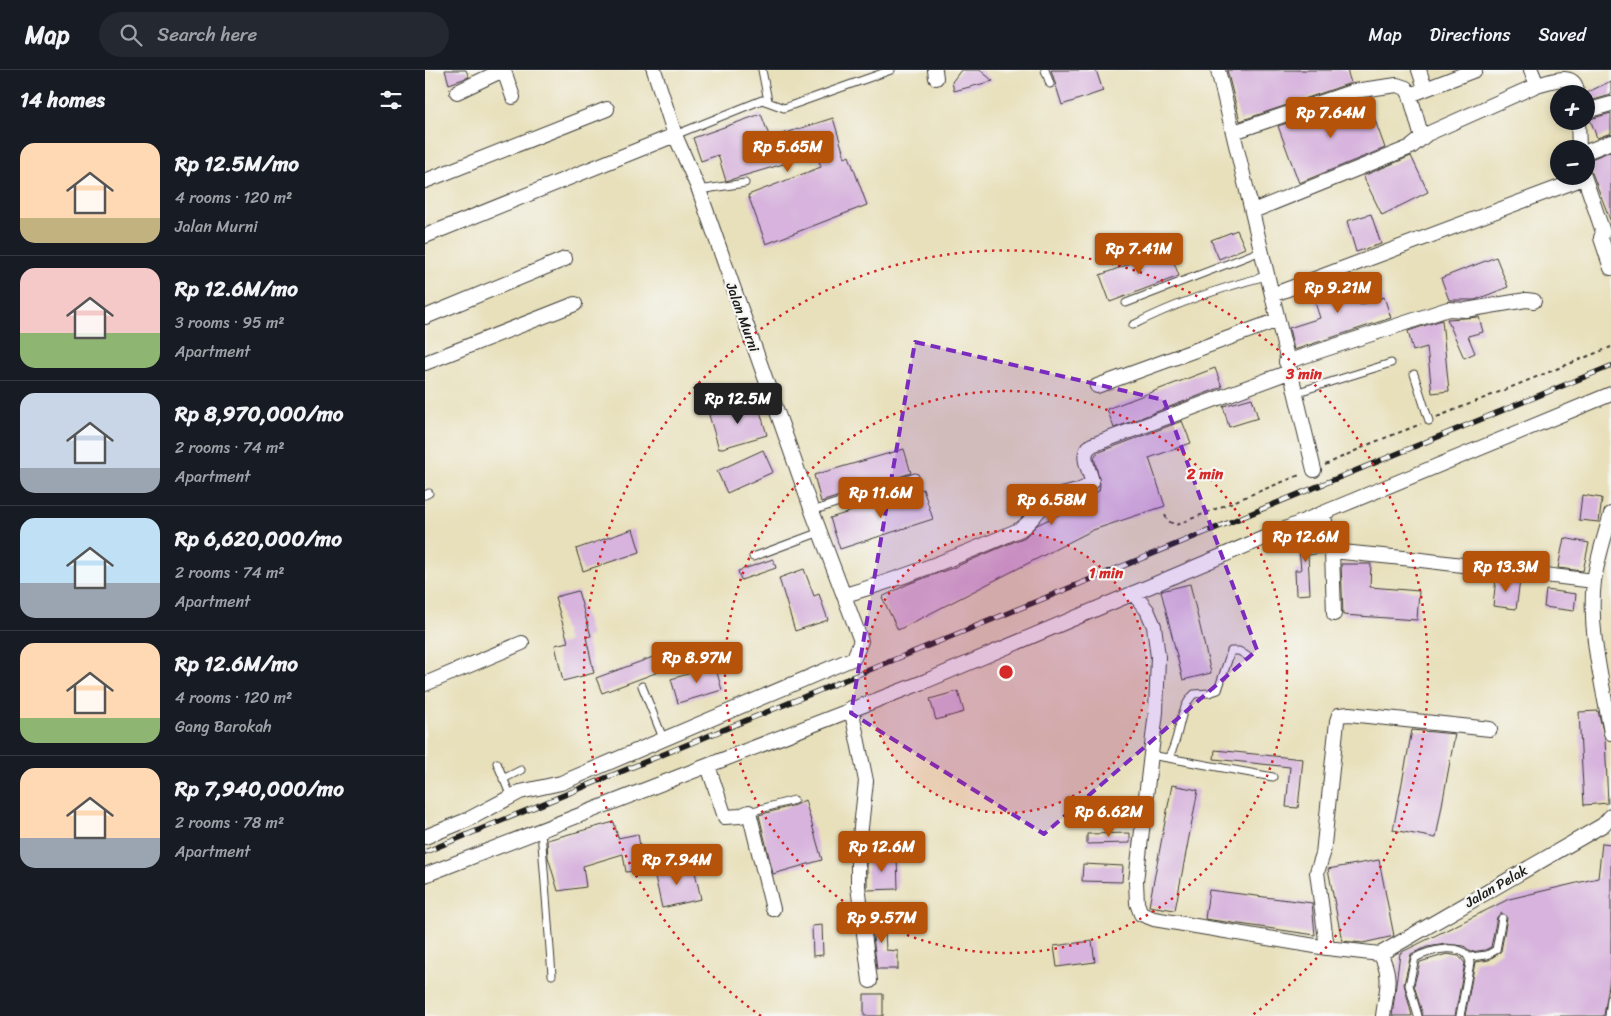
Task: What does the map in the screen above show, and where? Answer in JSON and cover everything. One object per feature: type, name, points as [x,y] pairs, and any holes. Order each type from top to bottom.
[{"type":"street","points":[[457,92],[503,70],[513,98]]},
{"type":"street","name":"Jalan Murni","points":[[654,70],[675,135],[699,190],[812,511],[861,641],[854,658],[662,735]]},
{"type":"street","points":[[1217,70],[1234,132],[1288,367],[1314,470]]},
{"type":"street","points":[[1419,70],[1425,88]]},
{"type":"street","points":[[1410,95],[1475,70]]},
{"type":"street","points":[[1531,70],[1537,86]]},
{"type":"street","points":[[1253,211],[1411,147],[1422,138],[1537,86],[1564,78],[1572,79],[1577,85]]},
{"type":"street","points":[[1234,132],[1354,90],[1397,85],[1407,88],[1422,138]]},
{"type":"street","points":[[1595,109],[1611,104]]},
{"type":"street","points":[[425,180],[607,109]]},
{"type":"street","points":[[425,236],[675,135]]},
{"type":"street","points":[[1595,148],[1611,142]]},
{"type":"street","points":[[1272,295],[1563,185]]},
{"type":"street","points":[[1587,185],[1607,230],[1601,242],[1611,268]]},
{"type":"street","points":[[425,318],[565,259]]},
{"type":"street","points":[[845,595],[899,579],[946,562],[1021,529],[1030,522],[1040,508],[1052,499],[1088,486],[1092,482],[1085,455],[1087,449],[1093,446],[1288,367],[1448,309],[1466,310],[1526,300],[1534,301]]},
{"type":"street","points":[[425,363],[575,304]]},
{"type":"street","points":[[1097,386],[1278,320]]},
{"type":"street","points":[[425,874],[541,831],[851,708],[925,681],[1611,394]]},
{"type":"street","points":[[1323,513],[1332,551],[1333,614]]},
{"type":"street","points":[[1611,514],[1594,581],[1596,644],[1611,733]]},
{"type":"street","points":[[1332,551],[1594,581]]},
{"type":"street","points":[[1133,593],[1147,610],[1153,626],[1158,657],[1156,712],[1137,882],[1137,903],[1141,914],[1154,918],[1327,948],[1380,954],[1387,967],[1388,980],[1383,1016]]},
{"type":"street","points":[[425,684],[522,643]]},
{"type":"street","points":[[851,708],[866,781],[858,854],[858,886],[870,981]]},
{"type":"street","points":[[1327,948],[1317,872],[1323,854],[1339,715],[1490,729]]},
{"type":"street","points":[[425,837],[507,788],[528,789],[561,783],[662,735]]},
{"type":"street","points":[[708,766],[725,817],[740,816],[749,812],[773,909]]},
{"type":"street","name":"Jalan Pelak","points":[[1380,954],[1603,825],[1611,816]]},
{"type":"lane","points":[[762,70],[768,101]]},
{"type":"lane","points":[[675,135],[762,100],[784,108],[891,70]]},
{"type":"lane","points":[[1045,70],[1050,84]]},
{"type":"lane","points":[[699,190],[745,183]]},
{"type":"lane","points":[[1126,303],[1261,251]]},
{"type":"lane","points":[[1133,325],[1168,307],[1201,294],[1267,276]]},
{"type":"lane","points":[[1295,393],[1391,363]]},
{"type":"lane","points":[[1415,374],[1429,419]]},
{"type":"lane","points":[[812,511],[915,477]]},
{"type":"lane","points":[[753,557],[820,532]]},
{"type":"lane","points":[[1168,758],[1175,746],[1181,720],[1194,694],[1209,694],[1218,690],[1231,651],[1239,651],[1247,656]]},
{"type":"lane","points":[[642,686],[662,735]]},
{"type":"lane","points":[[1150,755],[1273,777]]},
{"type":"lane","points":[[497,763],[507,788]]},
{"type":"lane","points":[[507,788],[521,770]]},
{"type":"lane","points":[[749,812],[794,800]]},
{"type":"lane","points":[[541,831],[552,975]]},
{"type":"lane","points":[[1470,957],[1487,955],[1496,950],[1502,918]]},
{"type":"lane","points":[[1418,1016],[1409,985],[1415,958],[1422,954],[1452,949],[1463,950],[1470,957],[1471,963],[1460,1016]]},
{"type":"lane","points":[[1609,1016],[1611,999]]},
{"type":"path","points":[[1165,514],[1168,521],[1177,525],[1314,470],[1429,419],[1611,347]]},
{"type":"highlighted area","points":[[915,342],[1164,400],[1257,650],[1044,834],[851,713]]},
{"type":"building","points":[[445,70],[466,70],[469,77],[449,84]]},
{"type":"building","points":[[961,70],[980,70],[993,81],[954,91],[952,82]]},
{"type":"building","points":[[1051,70],[1096,70],[1103,91],[1062,105]]},
{"type":"building","points":[[1227,70],[1347,70],[1351,83],[1240,121]]},
{"type":"building","points":[[1611,81],[1611,95],[1595,100],[1595,89]]},
{"type":"building","points":[[1367,98],[1385,148],[1299,183],[1278,126]]},
{"type":"building","points":[[1611,113],[1611,133],[1597,138],[1594,130],[1595,118]]},
{"type":"building","points":[[761,114],[770,138],[833,118],[845,158],[849,156],[867,205],[766,244],[748,195],[821,167],[817,154],[726,181],[718,155],[701,161],[693,138]]},
{"type":"building","points":[[1611,151],[1611,222],[1595,181],[1595,157]]},
{"type":"building","points":[[1411,156],[1428,192],[1382,215],[1363,176]]},
{"type":"building","points":[[1371,214],[1381,244],[1356,252],[1347,221]]},
{"type":"building","points":[[1237,230],[1245,248],[1219,259],[1211,240]]},
{"type":"building","points":[[1169,249],[1179,276],[1110,302],[1100,275]]},
{"type":"building","points":[[1496,257],[1508,287],[1475,300],[1449,300],[1441,278]]},
{"type":"building","points":[[1351,275],[1360,305],[1384,297],[1391,318],[1294,350],[1289,328],[1320,318],[1311,290]]},
{"type":"building","points":[[1479,317],[1483,332],[1468,336],[1475,353],[1464,358],[1447,319]]},
{"type":"building","points":[[1442,320],[1449,391],[1432,393],[1427,347],[1413,351],[1408,331]]},
{"type":"building","points":[[1215,368],[1222,387],[1114,428],[1107,409]]},
{"type":"building","points":[[1252,398],[1258,418],[1229,427],[1223,406]]},
{"type":"building","points":[[757,401],[767,435],[719,449],[709,415]]},
{"type":"building","points":[[1182,421],[1191,443],[1149,458],[1165,506],[1093,530],[898,630],[882,597],[908,584],[955,567],[1025,537],[1037,525],[1093,498],[1092,494],[1099,491],[1100,484],[1094,457],[1097,453]]},
{"type":"building","points":[[904,449],[911,473],[821,502],[814,475]]},
{"type":"building","points":[[763,450],[773,472],[727,493],[717,471]]},
{"type":"building","points":[[923,489],[933,519],[840,549],[830,518]]},
{"type":"building","points":[[1582,495],[1602,498],[1599,522],[1579,520]]},
{"type":"building","points":[[633,529],[640,552],[583,571],[576,549]]},
{"type":"building","points":[[1319,536],[1323,553],[1308,555],[1310,594],[1296,595],[1295,570],[1301,570],[1298,538]]},
{"type":"building","points":[[1564,538],[1589,543],[1583,571],[1558,568]]},
{"type":"building","points":[[773,559],[776,568],[741,580],[738,571]]},
{"type":"building","points":[[1341,564],[1371,564],[1370,587],[1419,591],[1417,620],[1343,615]]},
{"type":"building","points":[[804,569],[814,596],[819,594],[828,620],[795,631],[779,578]]},
{"type":"building","points":[[1496,578],[1520,581],[1516,609],[1493,606]]},
{"type":"building","points":[[1190,584],[1211,673],[1183,680],[1161,591]]},
{"type":"building","points":[[1546,590],[1576,594],[1574,611],[1544,607]]},
{"type":"building","points":[[578,591],[591,636],[586,637],[594,673],[563,681],[555,645],[568,642],[555,597]]},
{"type":"building","points":[[653,657],[658,672],[602,693],[596,678]]},
{"type":"building","points":[[715,666],[722,690],[678,703],[671,679]]},
{"type":"building","points":[[958,691],[964,712],[936,720],[930,699]]},
{"type":"building","points":[[1598,711],[1605,739],[1608,803],[1584,805],[1579,712]]},
{"type":"building","points":[[1412,730],[1455,734],[1436,838],[1393,830]]},
{"type":"building","points":[[1215,750],[1303,759],[1298,808],[1286,807],[1290,767],[1214,759]]},
{"type":"building","points":[[1172,785],[1198,790],[1175,910],[1149,906]]},
{"type":"building","points":[[805,800],[822,860],[773,874],[759,815],[795,805]]},
{"type":"building","points":[[614,822],[618,838],[638,834],[644,870],[626,872],[623,854],[583,866],[586,887],[558,891],[548,857],[547,840]]},
{"type":"building","points":[[1130,833],[1130,843],[1087,844],[1087,834]]},
{"type":"building","points":[[1602,843],[1611,844],[1611,972],[1604,1016],[1465,1016],[1475,962],[1489,960],[1501,951],[1507,918],[1502,913],[1497,917],[1491,947],[1485,950],[1471,952],[1464,946],[1446,944],[1427,947],[1411,954],[1404,984],[1412,1016],[1392,1016],[1400,953],[1509,899],[1598,878]]},
{"type":"building","points":[[897,856],[898,889],[867,890],[867,857]]},
{"type":"building","points":[[1379,860],[1394,936],[1363,943],[1342,941],[1328,869]]},
{"type":"building","points":[[693,863],[701,899],[662,908],[654,872]]},
{"type":"building","points":[[1083,864],[1123,866],[1122,882],[1082,881]]},
{"type":"building","points":[[1209,890],[1312,903],[1315,935],[1205,919]]},
{"type":"building","points":[[884,912],[886,950],[898,951],[898,969],[877,969],[870,913]]},
{"type":"building","points":[[822,925],[823,955],[813,956],[812,926]]},
{"type":"building","points":[[1092,941],[1095,962],[1057,967],[1054,946]]},
{"type":"building","points":[[1447,954],[1459,956],[1465,963],[1455,1016],[1423,1016],[1414,985],[1420,962]]},
{"type":"building","points":[[864,994],[883,994],[883,1016],[864,1016]]},
{"type":"railway","points":[[425,852],[1611,366]]}]
